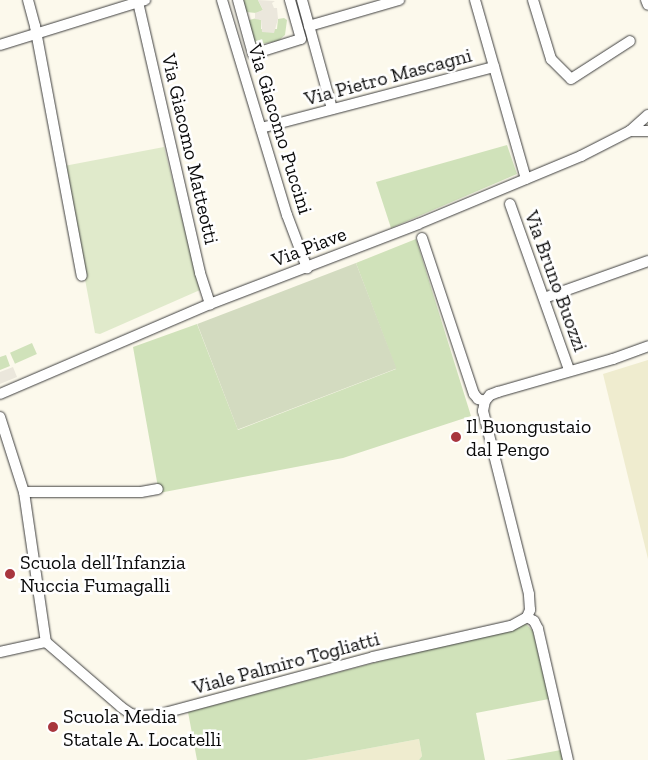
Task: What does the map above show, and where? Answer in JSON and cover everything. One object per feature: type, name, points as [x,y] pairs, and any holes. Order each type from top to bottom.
[{"type":"street","points":[[28,0],[82,276]]},
{"type":"street","name":"Via Giacomo Puccini","points":[[222,0],[287,215],[307,268]]},
{"type":"street","points":[[238,0],[253,54],[301,39],[310,31],[399,0]]},
{"type":"street","points":[[290,0],[301,39]]},
{"type":"street","points":[[302,0],[332,109]]},
{"type":"street","points":[[474,0],[526,179]]},
{"type":"street","points":[[533,0],[551,59],[571,79],[630,41]]},
{"type":"street","points":[[0,45],[142,1]]},
{"type":"street","name":"Via Giacomo Matteotti","points":[[142,1],[200,273],[210,304]]},
{"type":"street","name":"Via Pietro Mascagni","points":[[261,128],[494,67]]},
{"type":"street","name":"Via Piave","points":[[0,394],[210,304],[307,268],[581,156],[641,129],[648,114]]},
{"type":"street","name":"Via Bruno Buozzi","points":[[510,204],[569,370]]},
{"type":"street","points":[[422,238],[474,394],[478,399],[484,401]]},
{"type":"street","points":[[544,298],[648,261]]},
{"type":"street","points":[[613,359],[648,346]]},
{"type":"street","points":[[484,401],[498,392],[569,370],[648,353]]},
{"type":"street","points":[[484,401],[483,411],[529,594],[530,610],[527,617],[534,621],[538,629],[568,760]]},
{"type":"street","points":[[0,417],[24,492],[46,642],[0,652]]},
{"type":"street","points":[[24,492],[141,492],[158,489]]},
{"type":"street","name":"Viale Palmiro Togliatti","points":[[46,642],[121,707],[131,714],[141,716],[157,714],[373,657],[511,626],[527,617]]},
{"type":"shaded area","points":[[258,0],[275,1],[272,3],[274,8],[277,8],[278,19],[274,33],[262,32],[261,20],[255,19],[255,13],[263,10]]},
{"type":"shaded area","points":[[648,360],[648,559],[603,374]]},
{"type":"shaded area","points":[[13,367],[17,377],[0,384],[0,372]]},
{"type":"shaded area","points":[[419,739],[422,756],[419,760],[306,760]]},
{"type":"green space","points":[[243,0],[258,0],[263,10],[257,13],[246,12]]},
{"type":"green space","points":[[257,18],[261,20],[261,29],[277,29],[278,19],[284,18],[287,20],[285,35],[278,41],[261,44],[252,41],[249,20]]},
{"type":"green space","points":[[507,145],[517,174],[391,228],[376,182]]},
{"type":"green space","points":[[164,147],[200,290],[100,334],[95,333],[64,166]]},
{"type":"green space","points":[[416,239],[471,416],[343,458],[159,493],[133,347],[197,324],[238,430],[396,369],[356,263]]},
{"type":"green space","points":[[356,263],[396,368],[238,429],[197,324]]},
{"type":"green space","points":[[32,343],[37,354],[15,364],[10,353]]},
{"type":"green space","points":[[6,355],[10,366],[0,370],[0,357]]},
{"type":"green space","points":[[525,623],[533,631],[549,699],[476,713],[485,760],[419,760],[422,756],[419,739],[306,760],[197,760],[188,712]]},
{"type":"green space","points":[[561,750],[563,760],[506,760]]},
{"type":"place","name":"Il Buongustaio dal Pengo","points":[[456,437]]},
{"type":"place","name":"Scuola dell’Infanzia Nuccia Fumagalli","points":[[10,574]]},
{"type":"place","name":"Scuola Media Statale A. Locatelli","points":[[53,727]]}]
